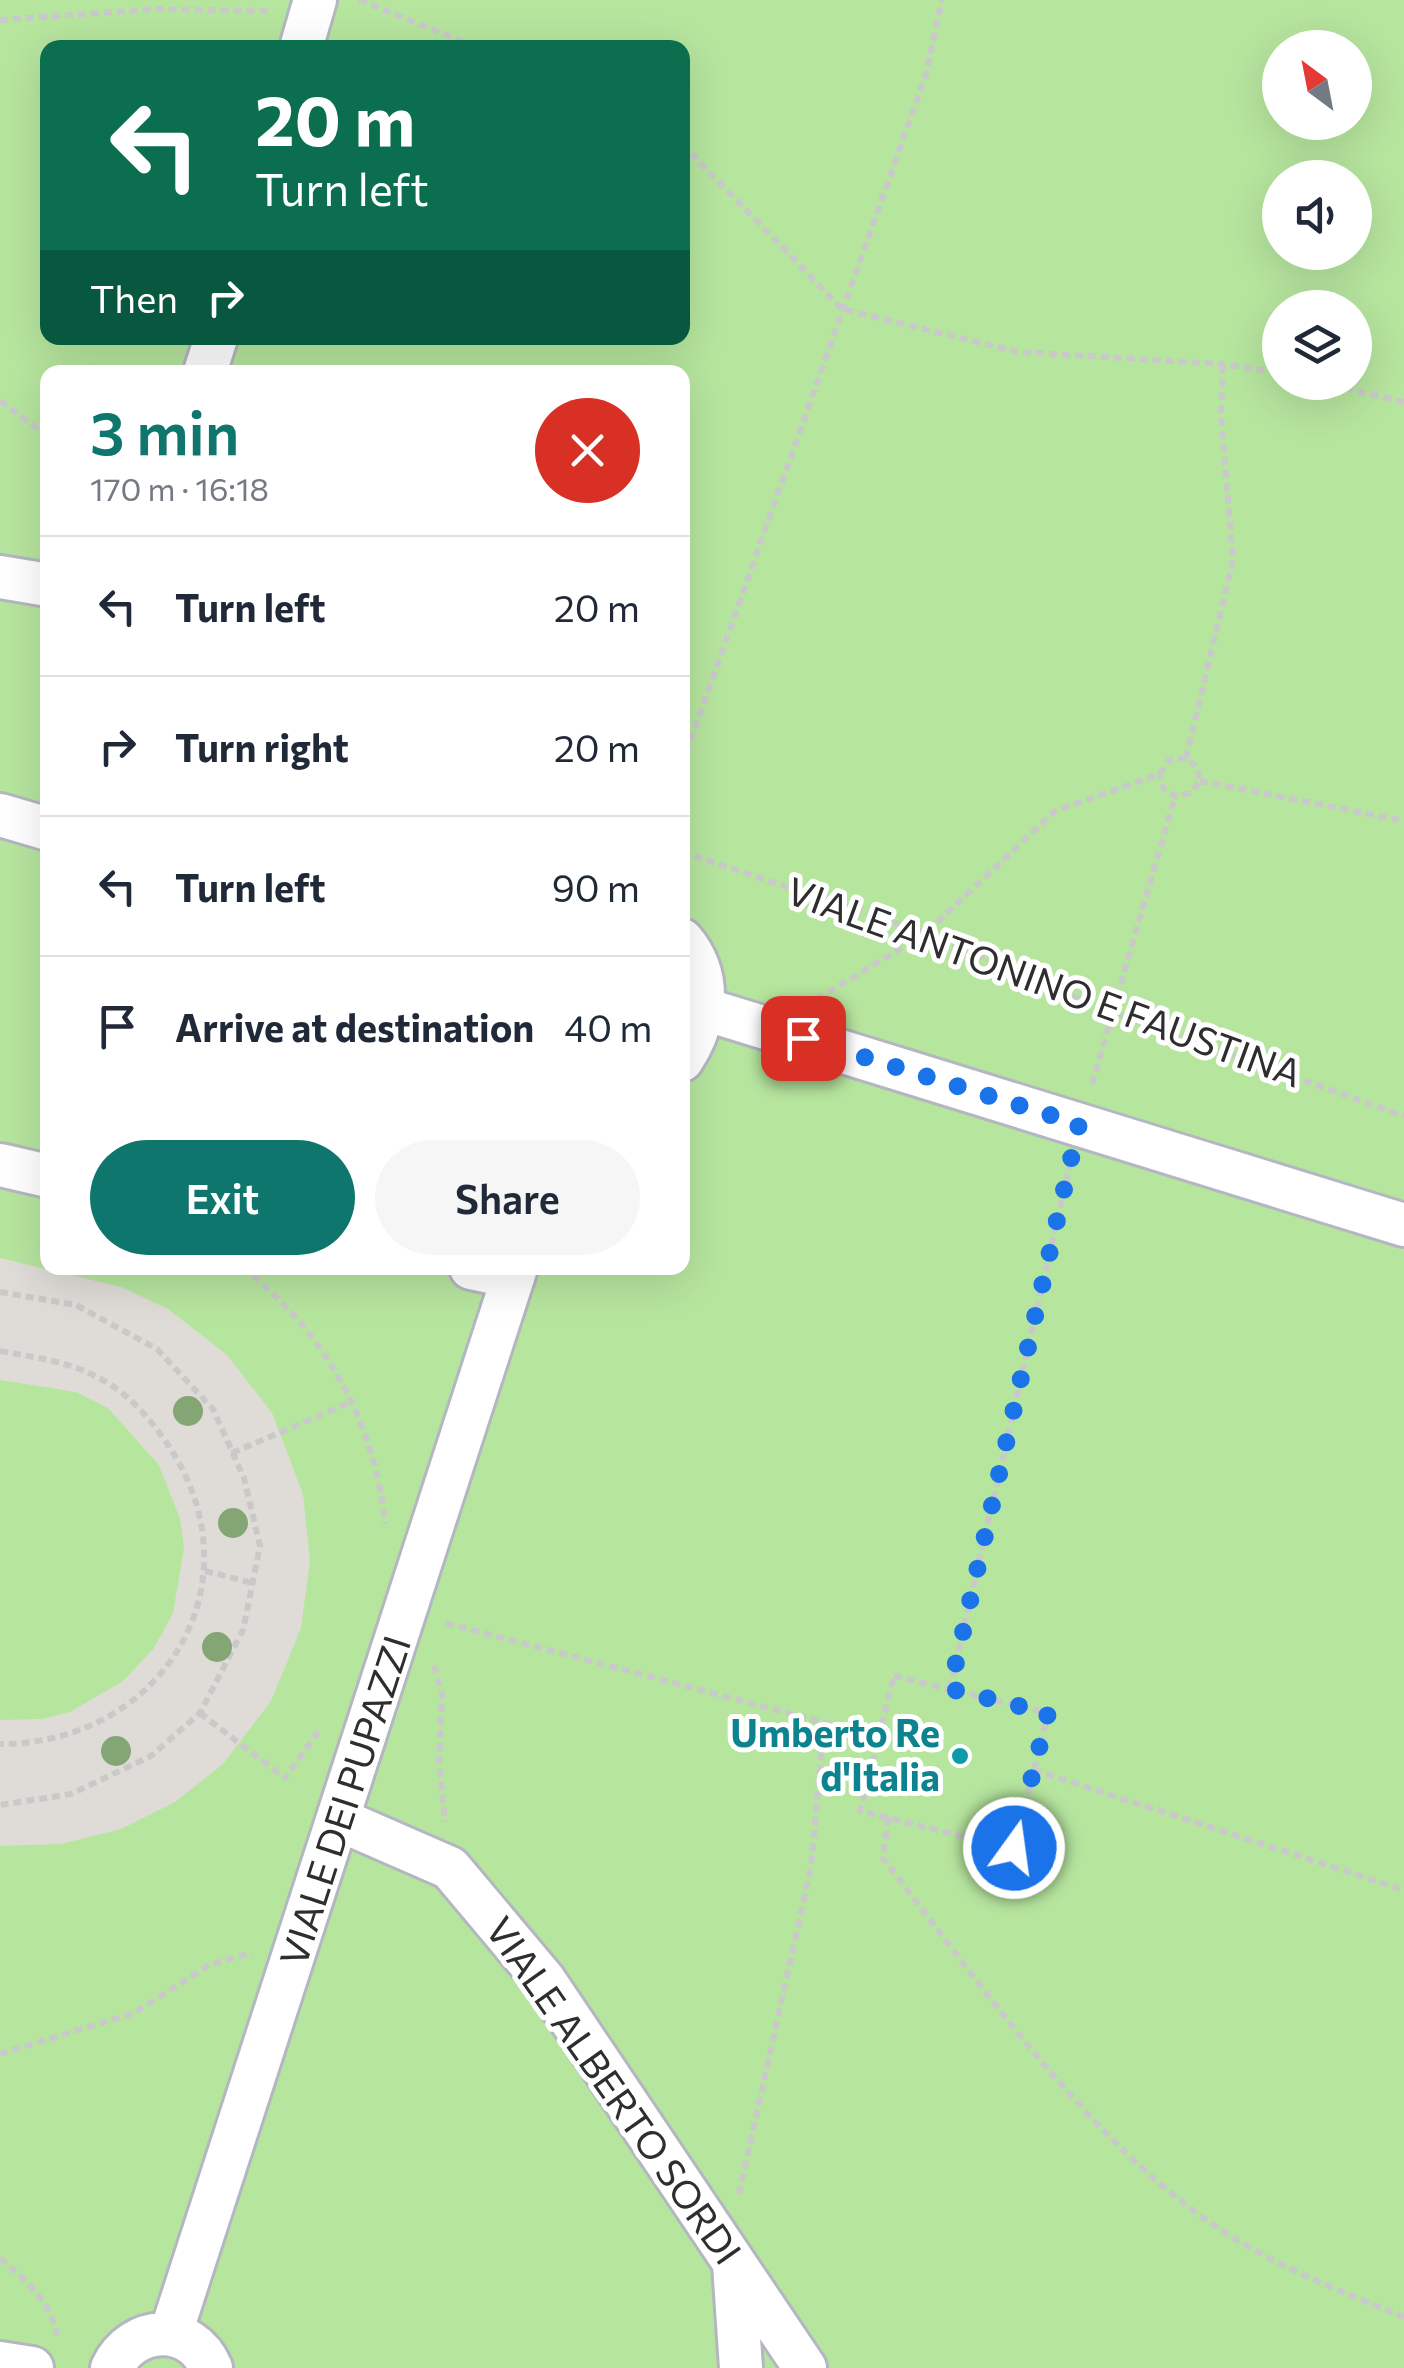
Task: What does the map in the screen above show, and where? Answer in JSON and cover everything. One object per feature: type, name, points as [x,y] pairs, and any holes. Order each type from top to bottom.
[{"type":"street","points":[[0,577],[40,583]]},
{"type":"street","points":[[0,815],[40,827]]},
{"type":"street","points":[[690,954],[698,967],[704,1009],[690,1048]]},
{"type":"street","points":[[704,1009],[1404,1225]]},
{"type":"street","points":[[0,1166],[40,1174]]},
{"type":"street","name":"VIALE DEI PUPAZZI","points":[[171,2334],[340,1820],[414,1614],[513,1275]]},
{"type":"street","name":"VIALE ALBERTO SORDI","points":[[340,1820],[450,1868],[544,1980],[805,2368]]},
{"type":"street","points":[[734,2262],[742,2368]]},
{"type":"street","points":[[112,2368],[130,2343],[142,2336],[171,2334],[200,2349],[211,2368]]},
{"type":"street","points":[[0,2363],[46,2360]]},
{"type":"path","points":[[359,0],[460,40]]},
{"type":"path","points":[[690,742],[926,74],[942,0]]},
{"type":"path","points":[[0,20],[154,9],[309,20]]},
{"type":"path","points":[[690,152],[842,309],[1018,352],[1224,364],[1262,370]]},
{"type":"path","points":[[1186,758],[1233,560],[1221,416],[1224,364]]},
{"type":"path","points":[[1372,394],[1404,402]]},
{"type":"path","points":[[0,402],[40,430]]},
{"type":"path","points":[[768,1027],[894,956],[926,933],[1054,811],[1160,774],[1169,760],[1186,758],[1197,767],[1200,781],[1190,794],[1175,796],[1164,788],[1160,774]]},
{"type":"path","points":[[1200,781],[1404,821]]},
{"type":"path","points":[[950,1689],[1079,1124],[1175,796]]},
{"type":"path","name":"VIALE ANTONINO E FAUSTINA","points":[[690,855],[926,933],[1114,1013],[1404,1116]]},
{"type":"path","points":[[252,1275],[283,1299],[341,1375],[380,1476],[386,1528]]},
{"type":"path","points":[[0,1292],[76,1305],[157,1350],[212,1408],[244,1478],[260,1546],[243,1630],[200,1714],[151,1756],[71,1794],[0,1805]]},
{"type":"path","points":[[0,1351],[66,1362],[111,1384],[134,1403],[176,1456],[191,1488],[205,1572],[185,1641],[145,1692],[90,1728],[29,1744],[0,1744]]},
{"type":"path","points":[[232,1452],[352,1402]]},
{"type":"path","points":[[205,1572],[252,1582]]},
{"type":"path","points":[[414,1614],[879,1737]]},
{"type":"path","points":[[414,1614],[442,1694],[438,1760],[450,1868]]},
{"type":"path","points":[[894,1676],[950,1689],[1048,1713],[1014,1848],[860,1812],[894,1676]]},
{"type":"path","points":[[200,1714],[285,1778],[320,1730]]},
{"type":"path","points":[[734,2262],[740,2178],[810,1866],[824,1723]]},
{"type":"path","points":[[1034,1770],[1404,1890]]},
{"type":"path","points":[[888,1818],[884,1858],[1007,2018],[1118,2146],[1195,2212],[1310,2281],[1404,2317]]},
{"type":"path","points":[[0,2054],[134,2012],[211,1964],[300,1941]]},
{"type":"path","points":[[0,2258],[34,2288],[47,2306],[46,2360]]},
{"type":"green space","points":[[0,0],[1404,0],[1404,2368],[0,2368]]},
{"type":"shaded area","points":[[0,1258],[40,1268],[40,1275],[71,1275],[121,1287],[168,1309],[227,1355],[272,1413],[303,1494],[310,1561],[301,1628],[271,1701],[223,1764],[175,1802],[121,1829],[61,1844],[0,1846],[0,1720],[42,1719],[70,1712],[123,1681],[154,1648],[173,1613],[184,1548],[180,1519],[159,1465],[108,1408],[76,1392],[0,1380]]},
{"type":"place","name":"Umberto Re d'Italia","points":[[960,1756]]},
{"type":"route","points":[[803,1038],[1079,1124],[950,1689],[1048,1713],[1014,1848]]}]
